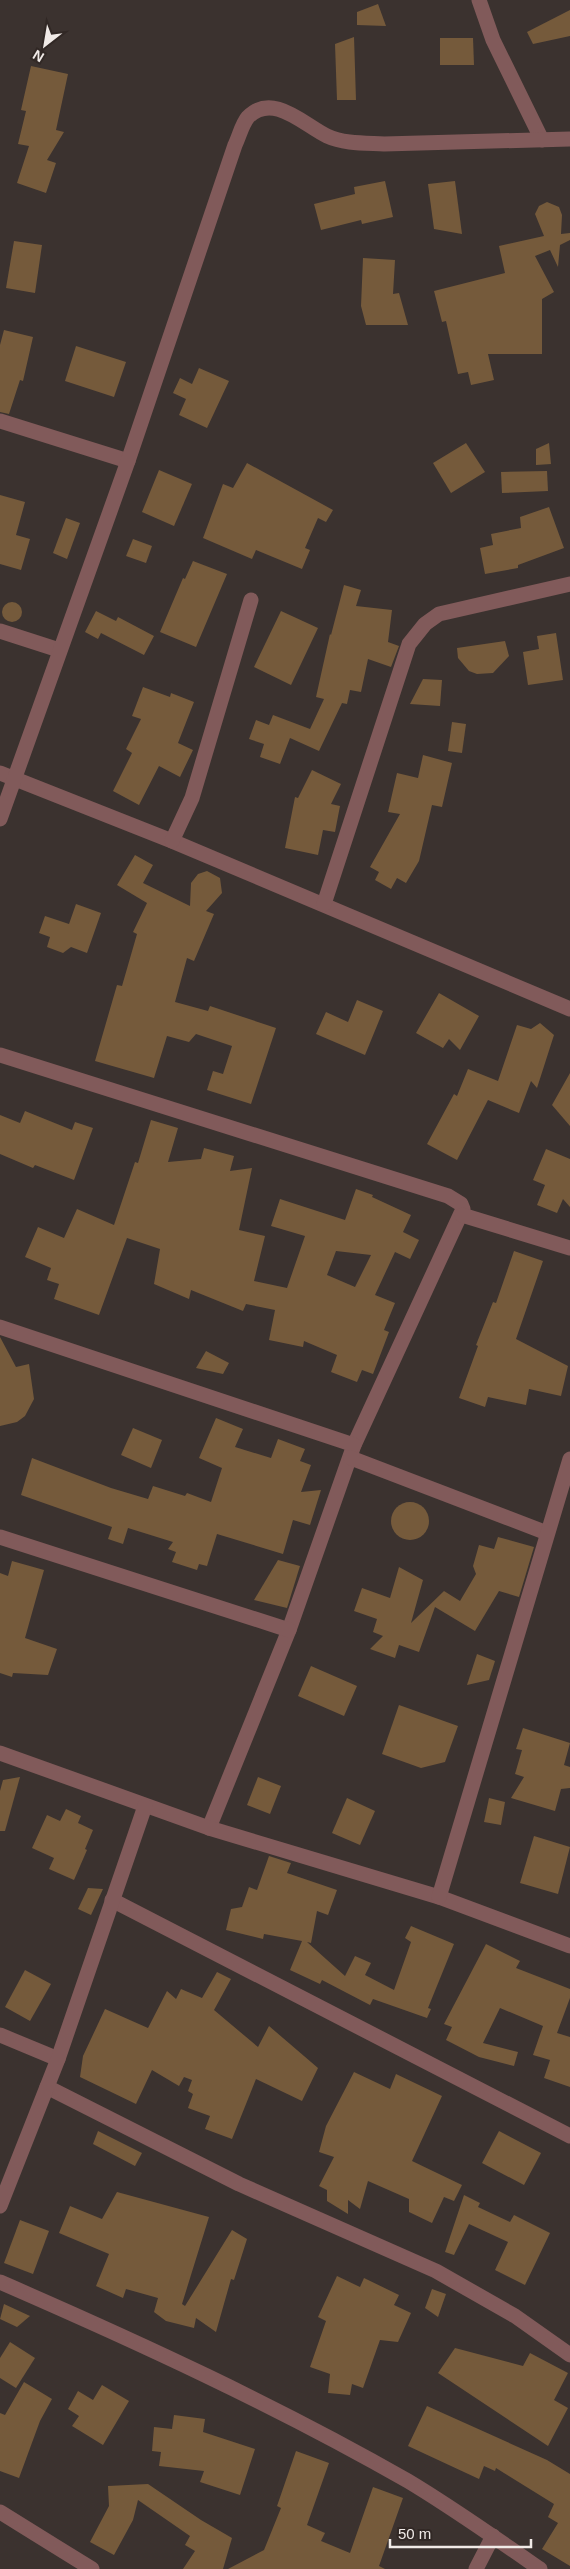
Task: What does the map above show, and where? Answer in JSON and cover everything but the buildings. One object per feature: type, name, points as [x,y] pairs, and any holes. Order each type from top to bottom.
[{"type":"street","points":[[479,0],[493,40],[542,140]]},
{"type":"street","points":[[0,819],[7,776],[59,650],[128,461],[235,145],[248,118],[267,108],[282,110],[328,137],[355,143],[542,140],[570,144]]},
{"type":"street","points":[[0,420],[128,461]]},
{"type":"street","points":[[324,904],[408,644],[425,624],[439,614],[570,584]]},
{"type":"street","points":[[172,841],[192,798],[252,600]]},
{"type":"street","points":[[0,631],[59,650]]},
{"type":"street","points":[[7,776],[172,841],[570,1009]]},
{"type":"street","points":[[0,1055],[448,1196],[461,1204],[462,1215],[353,1452],[290,1630],[209,1828]]},
{"type":"street","points":[[462,1215],[570,1248]]},
{"type":"street","points":[[0,1327],[353,1452],[547,1533]]},
{"type":"street","points":[[439,1897],[570,1459]]},
{"type":"street","points":[[0,1537],[290,1630]]},
{"type":"street","points":[[0,1752],[209,1828],[439,1897],[570,1946]]},
{"type":"street","points":[[0,2206],[58,2059],[145,1806]]},
{"type":"street","points":[[112,1900],[570,2136]]},
{"type":"street","points":[[0,2035],[58,2059]]},
{"type":"street","points":[[47,2087],[239,2184],[436,2272],[515,2316],[570,2355]]},
{"type":"street","points":[[0,2282],[131,2339],[304,2426],[408,2482],[493,2536],[540,2569]]},
{"type":"street","points":[[0,2512],[92,2569]]},
{"type":"street","points":[[476,2569],[493,2536]]}]
